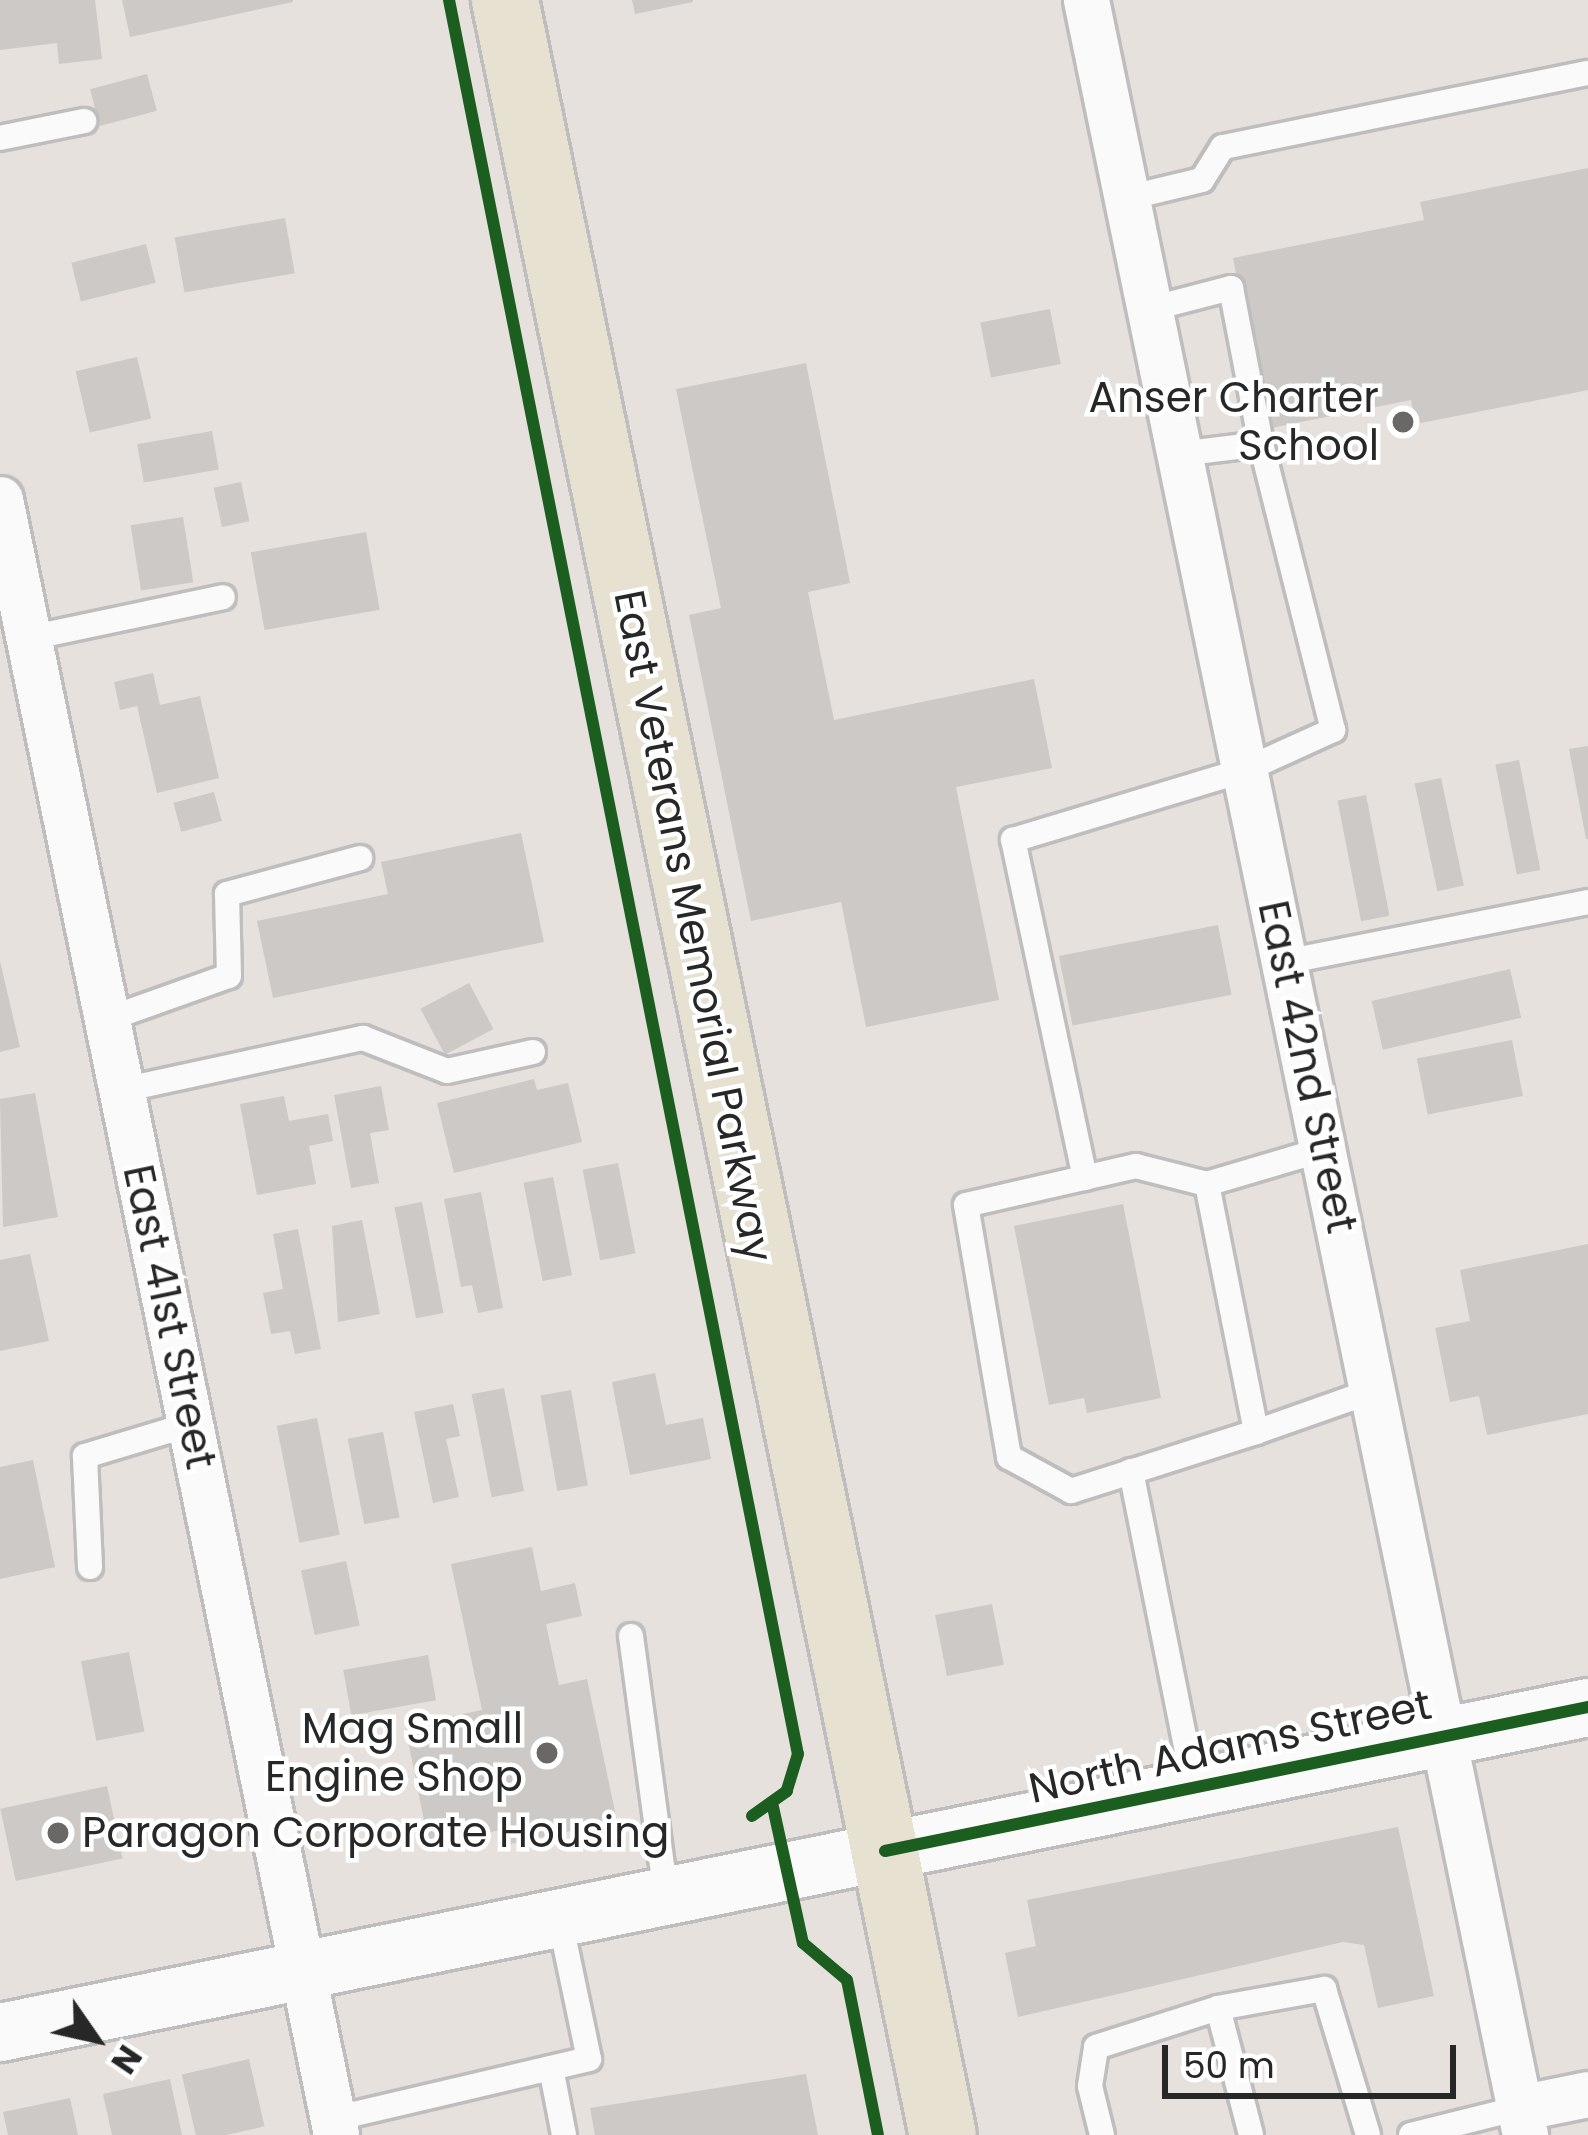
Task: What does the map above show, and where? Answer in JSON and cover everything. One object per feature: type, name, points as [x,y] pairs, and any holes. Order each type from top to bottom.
[{"type":"main road","name":"East Veterans Memorial Parkway","points":[[505,0],[943,2135]]},
{"type":"street","name":"East 42nd Street","points":[[1086,0],[1522,2121]]},
{"type":"street","name":"East 41st Street","points":[[0,499],[335,2127]]},
{"type":"street","name":"North Adams Street","points":[[0,2032],[1588,1707]]},
{"type":"street","points":[[1522,2121],[1588,2094]]},
{"type":"lane","points":[[1126,198],[1202,180],[1223,147],[1588,73]]},
{"type":"lane","points":[[0,138],[84,121]]},
{"type":"lane","points":[[1085,1178],[1012,840],[1245,770],[1334,730],[1261,444],[1232,287],[1150,309]]},
{"type":"lane","points":[[1180,454],[1261,444]]},
{"type":"lane","points":[[29,638],[223,597]]},
{"type":"lane","points":[[108,1019],[229,976],[227,894],[360,858]]},
{"type":"lane","points":[[1285,962],[1588,902]]},
{"type":"lane","points":[[122,1090],[363,1038],[447,1071],[533,1052]]},
{"type":"lane","points":[[1325,1149],[1208,1184],[1136,1166],[966,1205],[1009,1457],[1071,1491],[1375,1390]]},
{"type":"lane","points":[[1208,1184],[1256,1432]]},
{"type":"lane","points":[[89,1568],[86,1456],[191,1424]]},
{"type":"lane","points":[[1131,1471],[1194,1786]]},
{"type":"lane","points":[[631,1636],[666,1895]]},
{"type":"lane","points":[[335,2127],[589,2059],[560,1916]]},
{"type":"lane","points":[[1102,2135],[1090,2086],[1096,2048],[1218,2008],[1324,1989],[1368,2135]]},
{"type":"lane","points":[[1218,2008],[1251,2135]]},
{"type":"lane","points":[[551,2068],[564,2135]]},
{"type":"lane","points":[[1411,2135],[1522,2121]]},
{"type":"building","points":[[0,0],[95,0],[102,59],[59,64],[57,43],[0,50]]},
{"type":"building","points":[[122,0],[293,0],[293,2],[130,37]]},
{"type":"building","points":[[632,0],[693,0],[693,2],[635,14]]},
{"type":"building","points":[[147,74],[157,111],[100,126],[90,89]]},
{"type":"building","points":[[1588,168],[1588,390],[1416,424],[1411,400],[1266,429],[1233,258],[1424,220],[1420,202]]},
{"type":"building","points":[[285,218],[295,273],[184,293],[175,237]]},
{"type":"building","points":[[146,244],[156,283],[81,301],[71,263]]},
{"type":"building","points":[[1050,309],[1061,364],[991,378],[980,323]]},
{"type":"building","points":[[137,357],[151,418],[90,433],[76,371]]},
{"type":"building","points":[[806,363],[850,583],[808,592],[834,720],[1034,679],[1052,768],[956,787],[999,1000],[866,1027],[841,902],[751,921],[689,615],[721,608],[676,389]]},
{"type":"building","points":[[212,431],[219,469],[144,483],[137,444]]},
{"type":"building","points":[[241,482],[249,521],[222,527],[214,488]]},
{"type":"building","points":[[183,517],[193,582],[141,590],[131,525]]},
{"type":"building","points":[[366,532],[380,610],[264,630],[251,552]]},
{"type":"building","points":[[153,673],[160,705],[200,696],[219,778],[157,793],[137,706],[120,710],[114,682]]},
{"type":"building","points":[[1588,746],[1588,839],[1586,839],[1569,749]]},
{"type":"building","points":[[1519,760],[1540,870],[1517,875],[1495,765]]},
{"type":"building","points":[[1441,778],[1464,886],[1437,891],[1415,784]]},
{"type":"building","points":[[214,792],[222,821],[181,832],[173,803]]},
{"type":"building","points":[[1366,795],[1389,916],[1361,921],[1338,801]]},
{"type":"building","points":[[521,833],[544,942],[273,998],[257,921],[388,894],[381,862]]},
{"type":"building","points":[[1218,925],[1232,995],[1073,1026],[1059,956]]},
{"type":"building","points":[[0,961],[20,1047],[0,1052]]},
{"type":"building","points":[[1510,969],[1521,1018],[1383,1050],[1372,1001]]},
{"type":"building","points":[[469,983],[493,1029],[445,1055],[420,1009]]},
{"type":"building","points":[[1512,1040],[1523,1096],[1428,1114],[1417,1059]]},
{"type":"building","points":[[534,1079],[537,1090],[568,1083],[582,1142],[454,1173],[437,1103]]},
{"type":"building","points":[[381,1086],[389,1130],[370,1133],[379,1183],[351,1188],[334,1095]]},
{"type":"building","points":[[35,1093],[58,1217],[3,1227],[0,1099]]},
{"type":"building","points":[[284,1096],[289,1121],[328,1114],[333,1141],[309,1146],[316,1184],[257,1195],[240,1104]]},
{"type":"building","points":[[618,1163],[636,1253],[600,1260],[583,1170]]},
{"type":"building","points":[[553,1177],[572,1275],[543,1281],[524,1183]]},
{"type":"building","points":[[481,1192],[503,1308],[478,1313],[472,1285],[461,1287],[444,1199]]},
{"type":"building","points":[[422,1202],[444,1313],[416,1318],[395,1207]]},
{"type":"building","points":[[1123,1204],[1161,1398],[1087,1413],[1084,1398],[1049,1405],[1014,1226]]},
{"type":"building","points":[[362,1220],[380,1314],[338,1322],[332,1226]]},
{"type":"building","points":[[298,1229],[321,1349],[295,1354],[290,1331],[271,1334],[263,1293],[283,1289],[273,1234]]},
{"type":"building","points":[[1588,1244],[1588,1414],[1487,1435],[1479,1396],[1450,1402],[1435,1328],[1470,1321],[1460,1270]]},
{"type":"building","points":[[30,1254],[49,1341],[0,1351],[0,1260]]},
{"type":"building","points":[[655,1373],[666,1425],[703,1418],[711,1459],[630,1475],[612,1382]]},
{"type":"building","points":[[504,1388],[524,1491],[492,1497],[472,1394]]},
{"type":"building","points":[[571,1390],[588,1486],[557,1491],[540,1395]]},
{"type":"building","points":[[453,1404],[460,1436],[446,1439],[459,1497],[433,1503],[414,1412]]},
{"type":"building","points":[[317,1418],[340,1535],[299,1543],[277,1426]]},
{"type":"building","points":[[383,1432],[400,1517],[364,1524],[348,1439]]},
{"type":"building","points":[[33,1460],[55,1567],[0,1579],[0,1467]]},
{"type":"building","name":"Mag Small Engine Shop","points":[[532,1547],[541,1591],[575,1583],[582,1616],[546,1624],[559,1685],[587,1679],[617,1821],[510,1844],[502,1808],[505,1829],[429,1845],[405,1726],[482,1710],[451,1564]]},
{"type":"building","points":[[346,1561],[360,1626],[315,1635],[301,1571]]},
{"type":"building","points":[[992,1604],[1004,1665],[947,1676],[935,1615]]},
{"type":"building","points":[[129,1652],[144,1732],[96,1741],[81,1661]]},
{"type":"building","points":[[428,1655],[436,1700],[351,1715],[343,1670]]},
{"type":"building","name":"Paragon Corporate Housing","points":[[107,1786],[122,1858],[16,1881],[0,1809]]},
{"type":"building","points":[[1398,1827],[1434,1996],[1378,2008],[1364,1945],[1343,1942],[1018,2017],[1005,1953],[1036,1946],[1027,1900]]},
{"type":"building","points":[[249,2059],[265,2126],[227,2135],[196,2135],[182,2075]]},
{"type":"building","points":[[806,2074],[818,2135],[595,2135],[590,2108]]},
{"type":"building","points":[[170,2079],[182,2135],[112,2135],[103,2094]]},
{"type":"building","points":[[70,2098],[78,2135],[8,2135],[3,2112]]},
{"type":"cycle path","points":[[449,0],[798,1754],[787,1791],[752,1816]]},
{"type":"cycle path","points":[[885,1851],[1588,1707]]},
{"type":"cycle path","points":[[773,1807],[803,1943],[847,1980],[878,2135]]},
{"type":"place","name":"Anser Charter School","points":[[1403,422]]},
{"type":"place","name":"Mag Small Engine Shop","points":[[547,1753]]},
{"type":"place","name":"Paragon Corporate Housing","points":[[58,1833]]}]
